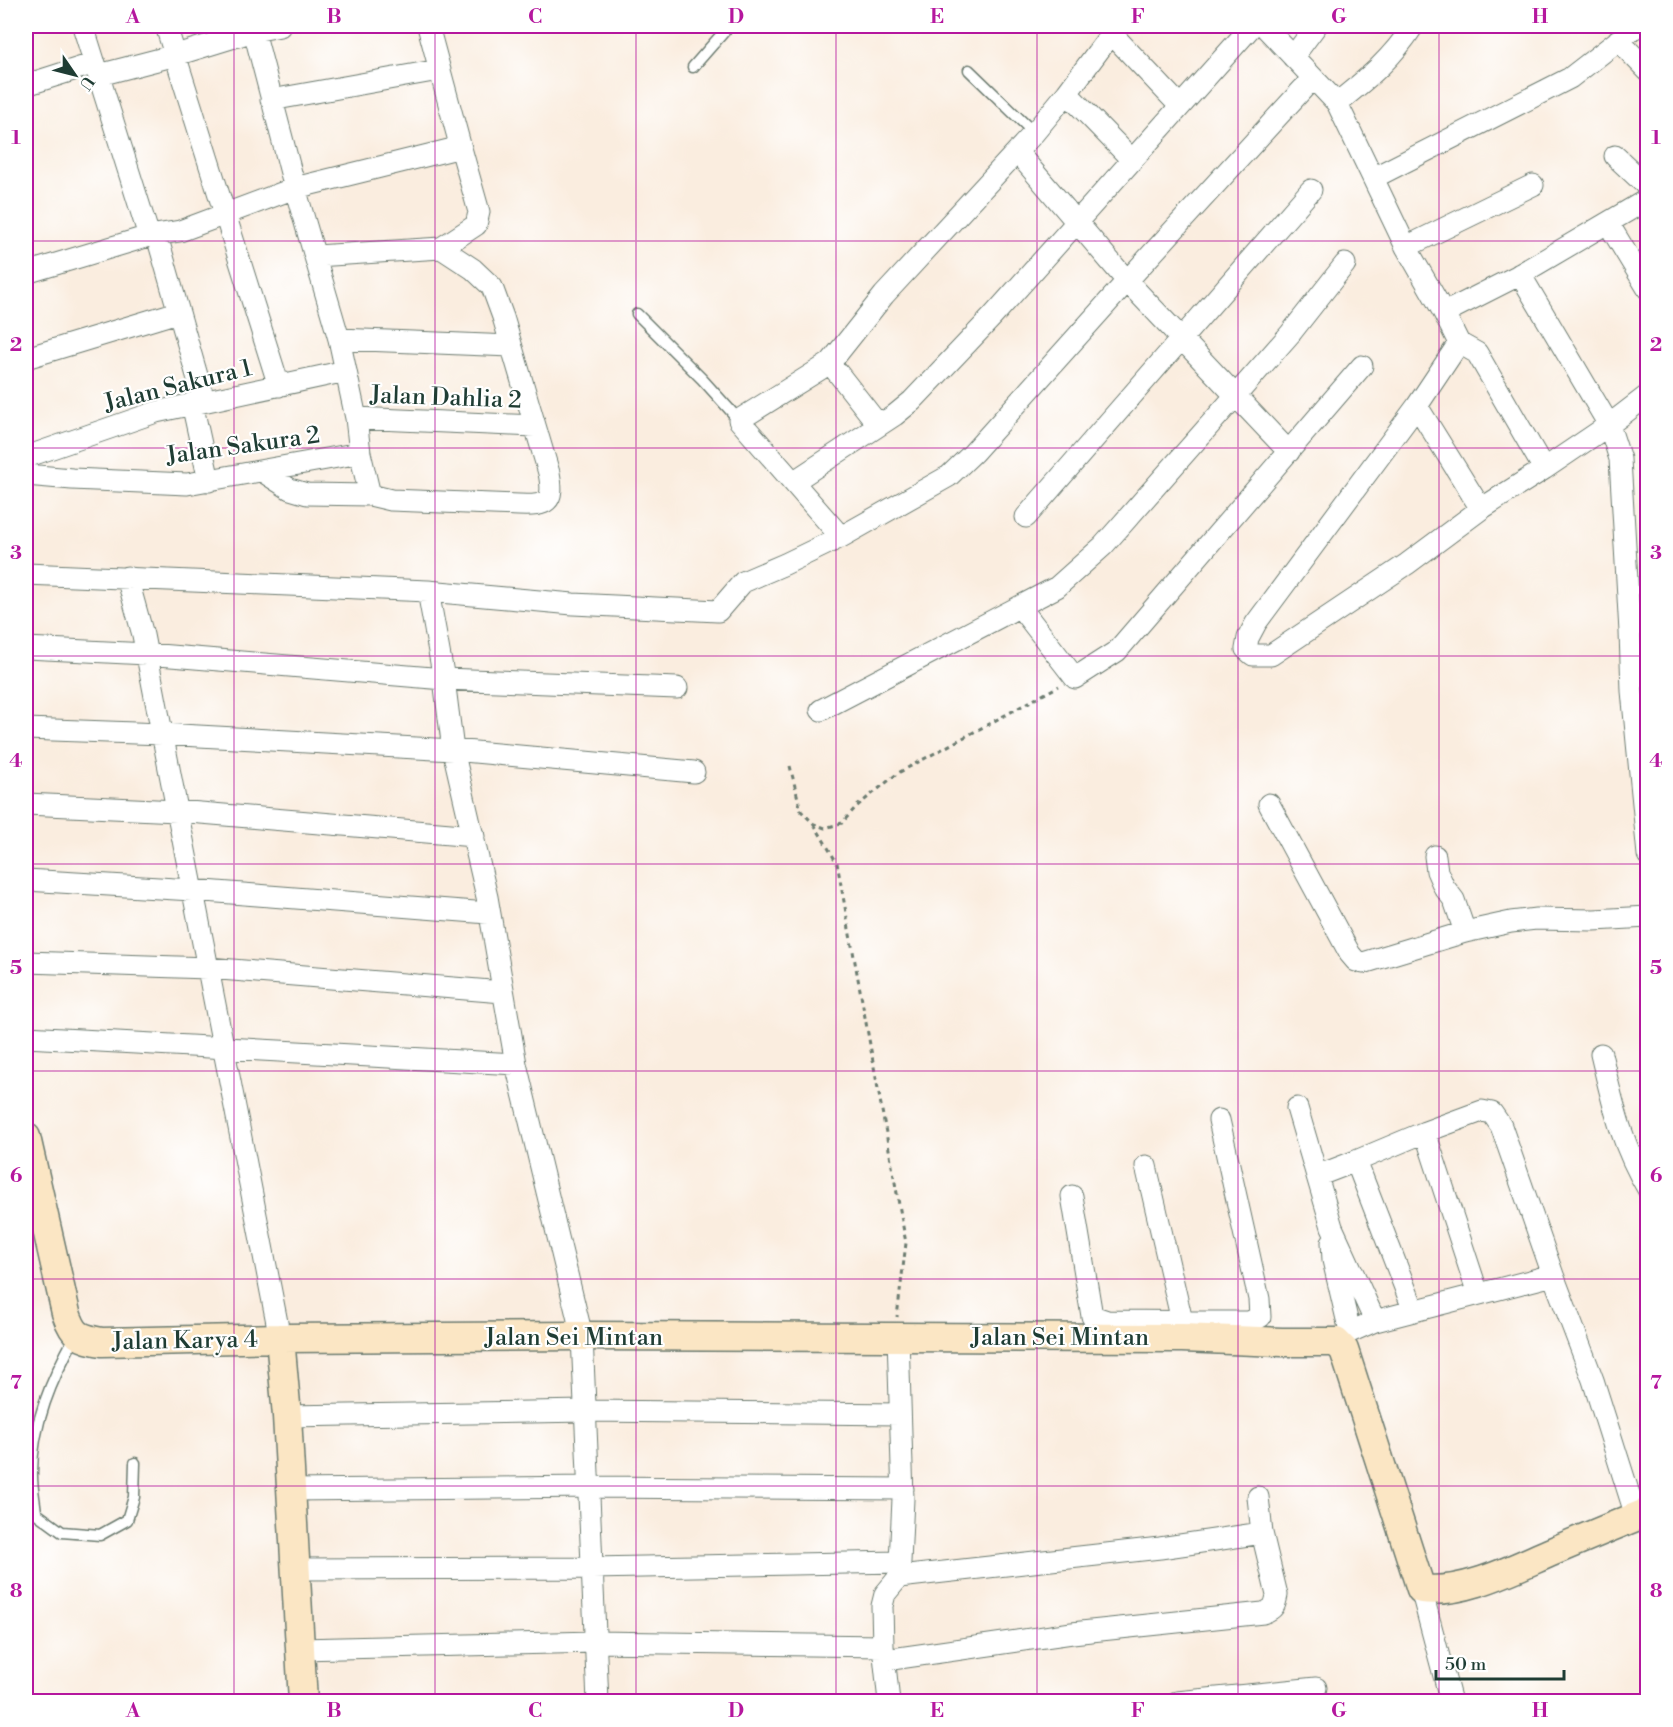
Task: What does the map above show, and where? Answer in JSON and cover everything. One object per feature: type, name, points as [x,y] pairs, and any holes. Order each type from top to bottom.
[{"type":"street","points":[[83,26],[178,312],[198,402],[209,481]]},
{"type":"street","points":[[166,26],[279,386]]},
{"type":"street","points":[[26,85],[176,55],[253,28],[280,26]]},
{"type":"street","points":[[316,256],[441,248],[477,225],[479,212],[428,26]]},
{"type":"street","points":[[793,482],[912,401],[992,317],[1252,26]]},
{"type":"street","points":[[1264,26],[1337,103],[1406,247],[1459,343],[1477,353],[1544,469]]},
{"type":"street","points":[[1293,57],[1316,26]]},
{"type":"street","points":[[1337,103],[1378,70],[1402,43],[1413,26]]},
{"type":"street","points":[[1373,178],[1570,78],[1637,26]]},
{"type":"street","points":[[253,28],[295,188],[339,339],[370,495]]},
{"type":"street","points":[[841,537],[739,420],[830,363],[884,295],[1034,133],[1114,29],[1180,106]]},
{"type":"street","points":[[1618,40],[1647,71]]},
{"type":"street","points":[[271,100],[439,70]]},
{"type":"street","points":[[26,574],[428,591],[573,604],[718,610],[743,582],[841,537],[949,476],[973,453],[1312,79]]},
{"type":"street","points":[[1067,93],[1132,159]]},
{"type":"street","points":[[26,273],[153,236],[180,231],[295,188],[453,149],[459,141]]},
{"type":"street","points":[[1017,152],[1127,281],[1289,452]]},
{"type":"street","points":[[1616,156],[1647,187]]},
{"type":"street","points":[[1406,247],[1533,185]]},
{"type":"street","points":[[1026,517],[1311,190]]},
{"type":"street","points":[[1444,313],[1520,274],[1647,199]]},
{"type":"street","points":[[1608,223],[1647,289]]},
{"type":"street","points":[[262,471],[290,489],[307,494],[370,495],[391,500],[535,506],[547,502],[551,497],[552,489],[492,287],[473,269],[441,248]]},
{"type":"street","points":[[821,710],[1057,587],[1103,546],[1290,334],[1345,264]]},
{"type":"street","points":[[1520,274],[1609,425],[1620,459],[1632,691],[1647,830],[1647,855]]},
{"type":"street","points":[[26,358],[178,312]]},
{"type":"street","points":[[339,339],[511,346]]},
{"type":"street","points":[[1459,343],[1417,406],[1256,623],[1248,638],[1246,649],[1253,656],[1271,656],[1407,564],[1481,509],[1609,425],[1647,396]]},
{"type":"street","points":[[830,363],[868,413],[876,420],[884,422]]},
{"type":"street","points":[[1020,607],[1075,678],[1117,651],[1362,366]]},
{"type":"street","name":"Jalan Sakura 1","points":[[26,457],[156,412],[346,371]]},
{"type":"street","points":[[1417,406],[1481,509]]},
{"type":"street","name":"Jalan Dahlia 2","points":[[356,418],[535,426]]},
{"type":"street","name":"Jalan Sakura 2","points":[[26,475],[187,484],[360,453]]},
{"type":"street","points":[[127,577],[147,654],[280,1338]]},
{"type":"street","points":[[428,591],[444,679],[453,750],[487,897],[516,1064],[582,1336],[598,1701]]},
{"type":"street","points":[[26,648],[147,654],[444,679],[677,688]]},
{"type":"street","points":[[26,729],[453,750],[694,772]]},
{"type":"street","points":[[26,804],[177,812],[474,836]]},
{"type":"street","points":[[1269,804],[1350,954],[1356,961],[1363,963],[1465,932],[1511,922],[1536,919],[1594,920],[1647,917]]},
{"type":"street","points":[[1435,856],[1437,871],[1444,887],[1454,900],[1465,932]]},
{"type":"street","points":[[26,880],[192,890],[488,913]]},
{"type":"street","points":[[26,962],[208,968],[503,992]]},
{"type":"street","points":[[26,1037],[516,1064]]},
{"type":"street","points":[[1601,1054],[1620,1133],[1647,1189]]},
{"type":"street","points":[[1297,1108],[1332,1227],[1375,1322]]},
{"type":"street","points":[[1317,1176],[1482,1111],[1492,1113],[1501,1126],[1553,1275],[1642,1514],[1459,1588],[1421,1589]]},
{"type":"street","points":[[1072,1196],[1092,1316],[1107,1322],[1182,1330],[1249,1322],[1260,1317],[1259,1299],[1219,1120]]},
{"type":"street","points":[[1425,1132],[1478,1294]]},
{"type":"street","points":[[26,1137],[66,1313],[76,1334]]},
{"type":"street","points":[[1356,1161],[1414,1311]]},
{"type":"street","points":[[1146,1166],[1182,1330]]},
{"type":"street","points":[[1332,1227],[1333,1260],[1344,1350],[1421,1589],[1451,1701]]},
{"type":"street","points":[[1343,1337],[1375,1322],[1553,1275]]},
{"type":"street","name":"Jalan Sei Mintan","points":[[280,1338],[898,1336],[1182,1330],[1343,1337]]},
{"type":"street","name":"Jalan Karya 4","points":[[76,1334],[88,1340],[102,1342],[280,1338],[287,1416],[303,1701]]},
{"type":"street","points":[[889,1701],[884,1653],[883,1600],[900,1570],[903,1489],[898,1336]]},
{"type":"street","points":[[287,1416],[585,1411],[900,1413]]},
{"type":"street","points":[[291,1490],[589,1487],[903,1489]]},
{"type":"street","points":[[300,1649],[596,1642],[884,1653],[1263,1613],[1271,1610],[1275,1605],[1277,1595],[1262,1533],[1258,1497]]},
{"type":"street","points":[[295,1569],[900,1570],[1160,1548],[1262,1533]]},
{"type":"street","points":[[1177,1701],[1316,1688]]},
{"type":"lane","points":[[693,67],[729,26]]},
{"type":"lane","points":[[969,70],[1034,133]]},
{"type":"lane","points":[[637,314],[702,378],[739,420]]},
{"type":"lane","points":[[76,1334],[58,1368],[36,1428],[32,1476],[36,1513],[62,1532],[100,1535],[127,1520],[134,1497],[135,1463]]},
{"type":"path","points":[[814,824],[825,828],[842,823],[856,807],[898,772],[1075,678]]},
{"type":"path","points":[[790,766],[801,810],[814,824],[837,863],[906,1243],[897,1313],[898,1336]]}]
